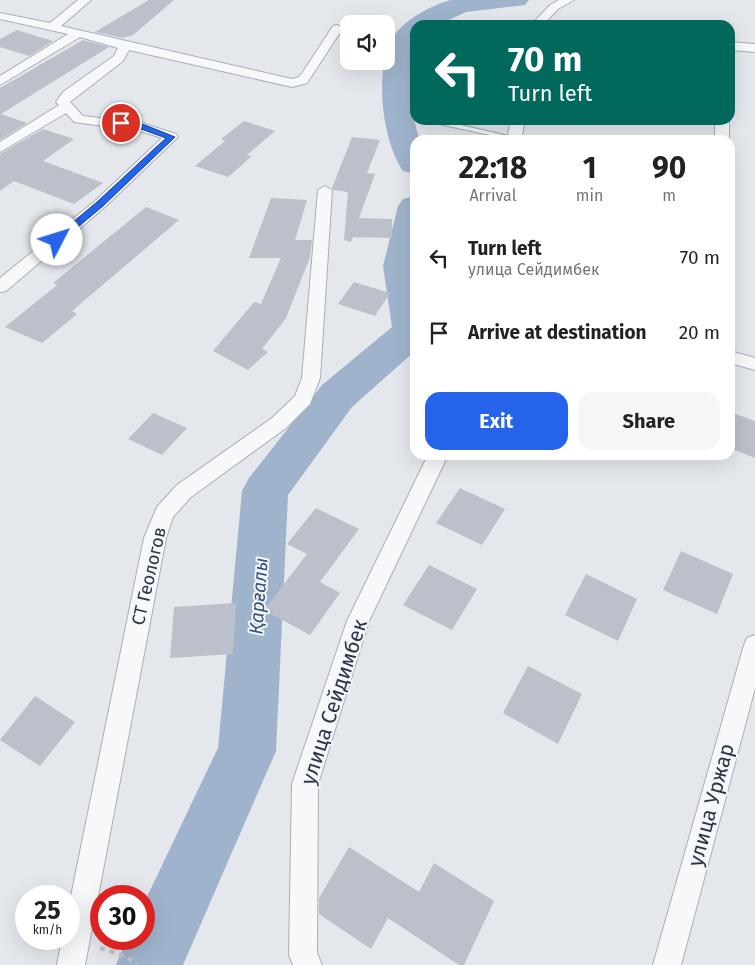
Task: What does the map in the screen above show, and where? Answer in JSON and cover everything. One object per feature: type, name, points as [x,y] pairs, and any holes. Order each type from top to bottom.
[{"type":"street","points":[[51,28],[85,0]]},
{"type":"street","points":[[542,20],[554,7],[568,0]]},
{"type":"street","points":[[0,16],[292,83],[303,80],[308,74],[337,28]]},
{"type":"street","points":[[0,81],[78,33]]},
{"type":"street","points":[[0,287],[100,204],[171,137],[142,127],[79,119],[63,102],[68,96],[118,58],[125,46]]},
{"type":"street","points":[[735,46],[755,48]]},
{"type":"street","points":[[0,148],[66,106]]},
{"type":"street","name":"СТ Геологов","points":[[71,965],[155,538],[164,513],[184,491],[279,423],[303,399],[311,378],[325,190]]},
{"type":"street","points":[[735,358],[755,364]]},
{"type":"street","name":"улица Сейдимбек","points":[[308,965],[303,955],[305,784],[358,621],[436,460]]},
{"type":"street","name":"улица Уржар","points":[[666,965],[755,645]]},
{"type":"lane","points":[[455,125],[497,135]]},
{"type":"path","points":[[127,957],[138,965]]},
{"type":"building","points":[[149,0],[174,0],[133,35],[123,38],[95,32]]},
{"type":"building","points":[[17,30],[53,41],[29,56],[0,47],[0,39]]},
{"type":"building","points":[[83,40],[109,47],[1,114],[27,123],[0,140],[0,88]]},
{"type":"building","points":[[244,121],[275,131],[247,155],[252,156],[228,177],[195,166],[225,141],[221,139]]},
{"type":"building","points":[[43,129],[74,139],[43,161],[103,183],[74,204],[14,181],[0,191],[0,154]]},
{"type":"building","points":[[352,137],[380,140],[367,173],[375,174],[359,218],[392,219],[392,238],[353,237],[351,242],[344,240],[348,192],[332,188]]},
{"type":"building","points":[[271,198],[307,200],[295,240],[312,240],[310,257],[286,318],[262,349],[268,352],[248,370],[213,351],[254,302],[261,304],[281,258],[249,258]]},
{"type":"building","points":[[146,207],[179,220],[72,311],[77,314],[42,343],[5,327],[57,285],[53,283]]},
{"type":"building","points":[[354,282],[390,293],[375,316],[338,304]]},
{"type":"building","points":[[153,413],[187,428],[162,455],[128,439]]},
{"type":"building","points":[[735,414],[755,421],[755,458],[735,450]]},
{"type":"building","points":[[460,488],[505,509],[482,545],[436,523]]},
{"type":"building","points":[[316,508],[359,529],[320,582],[340,593],[310,635],[264,610],[307,554],[287,544]]},
{"type":"building","points":[[681,551],[733,574],[717,614],[663,590]]},
{"type":"building","points":[[429,565],[477,589],[452,630],[403,605]]},
{"type":"building","points":[[586,574],[637,599],[618,641],[565,615]]},
{"type":"building","points":[[236,603],[233,654],[170,658],[174,607]]},
{"type":"building","points":[[528,666],[582,694],[558,744],[503,713]]},
{"type":"building","points":[[35,696],[75,722],[40,766],[0,740]]},
{"type":"building","points":[[349,847],[419,892],[434,863],[494,901],[464,965],[459,965],[388,918],[371,949],[319,914],[319,898]]},
{"type":"waterway","points":[[428,20],[443,11],[466,4],[516,0]]},
{"type":"waterway","points":[[410,35],[407,38],[400,57],[398,98],[399,122],[410,154]]},
{"type":"waterway","name":"Қарғалы","points":[[410,229],[402,266],[410,313]]},
{"type":"waterway","name":"Қарғалы","points":[[149,965],[247,751],[265,491],[337,396],[410,334]]},
{"type":"route","points":[[57,240],[100,204],[129,174],[171,137],[153,130],[121,123]]}]
